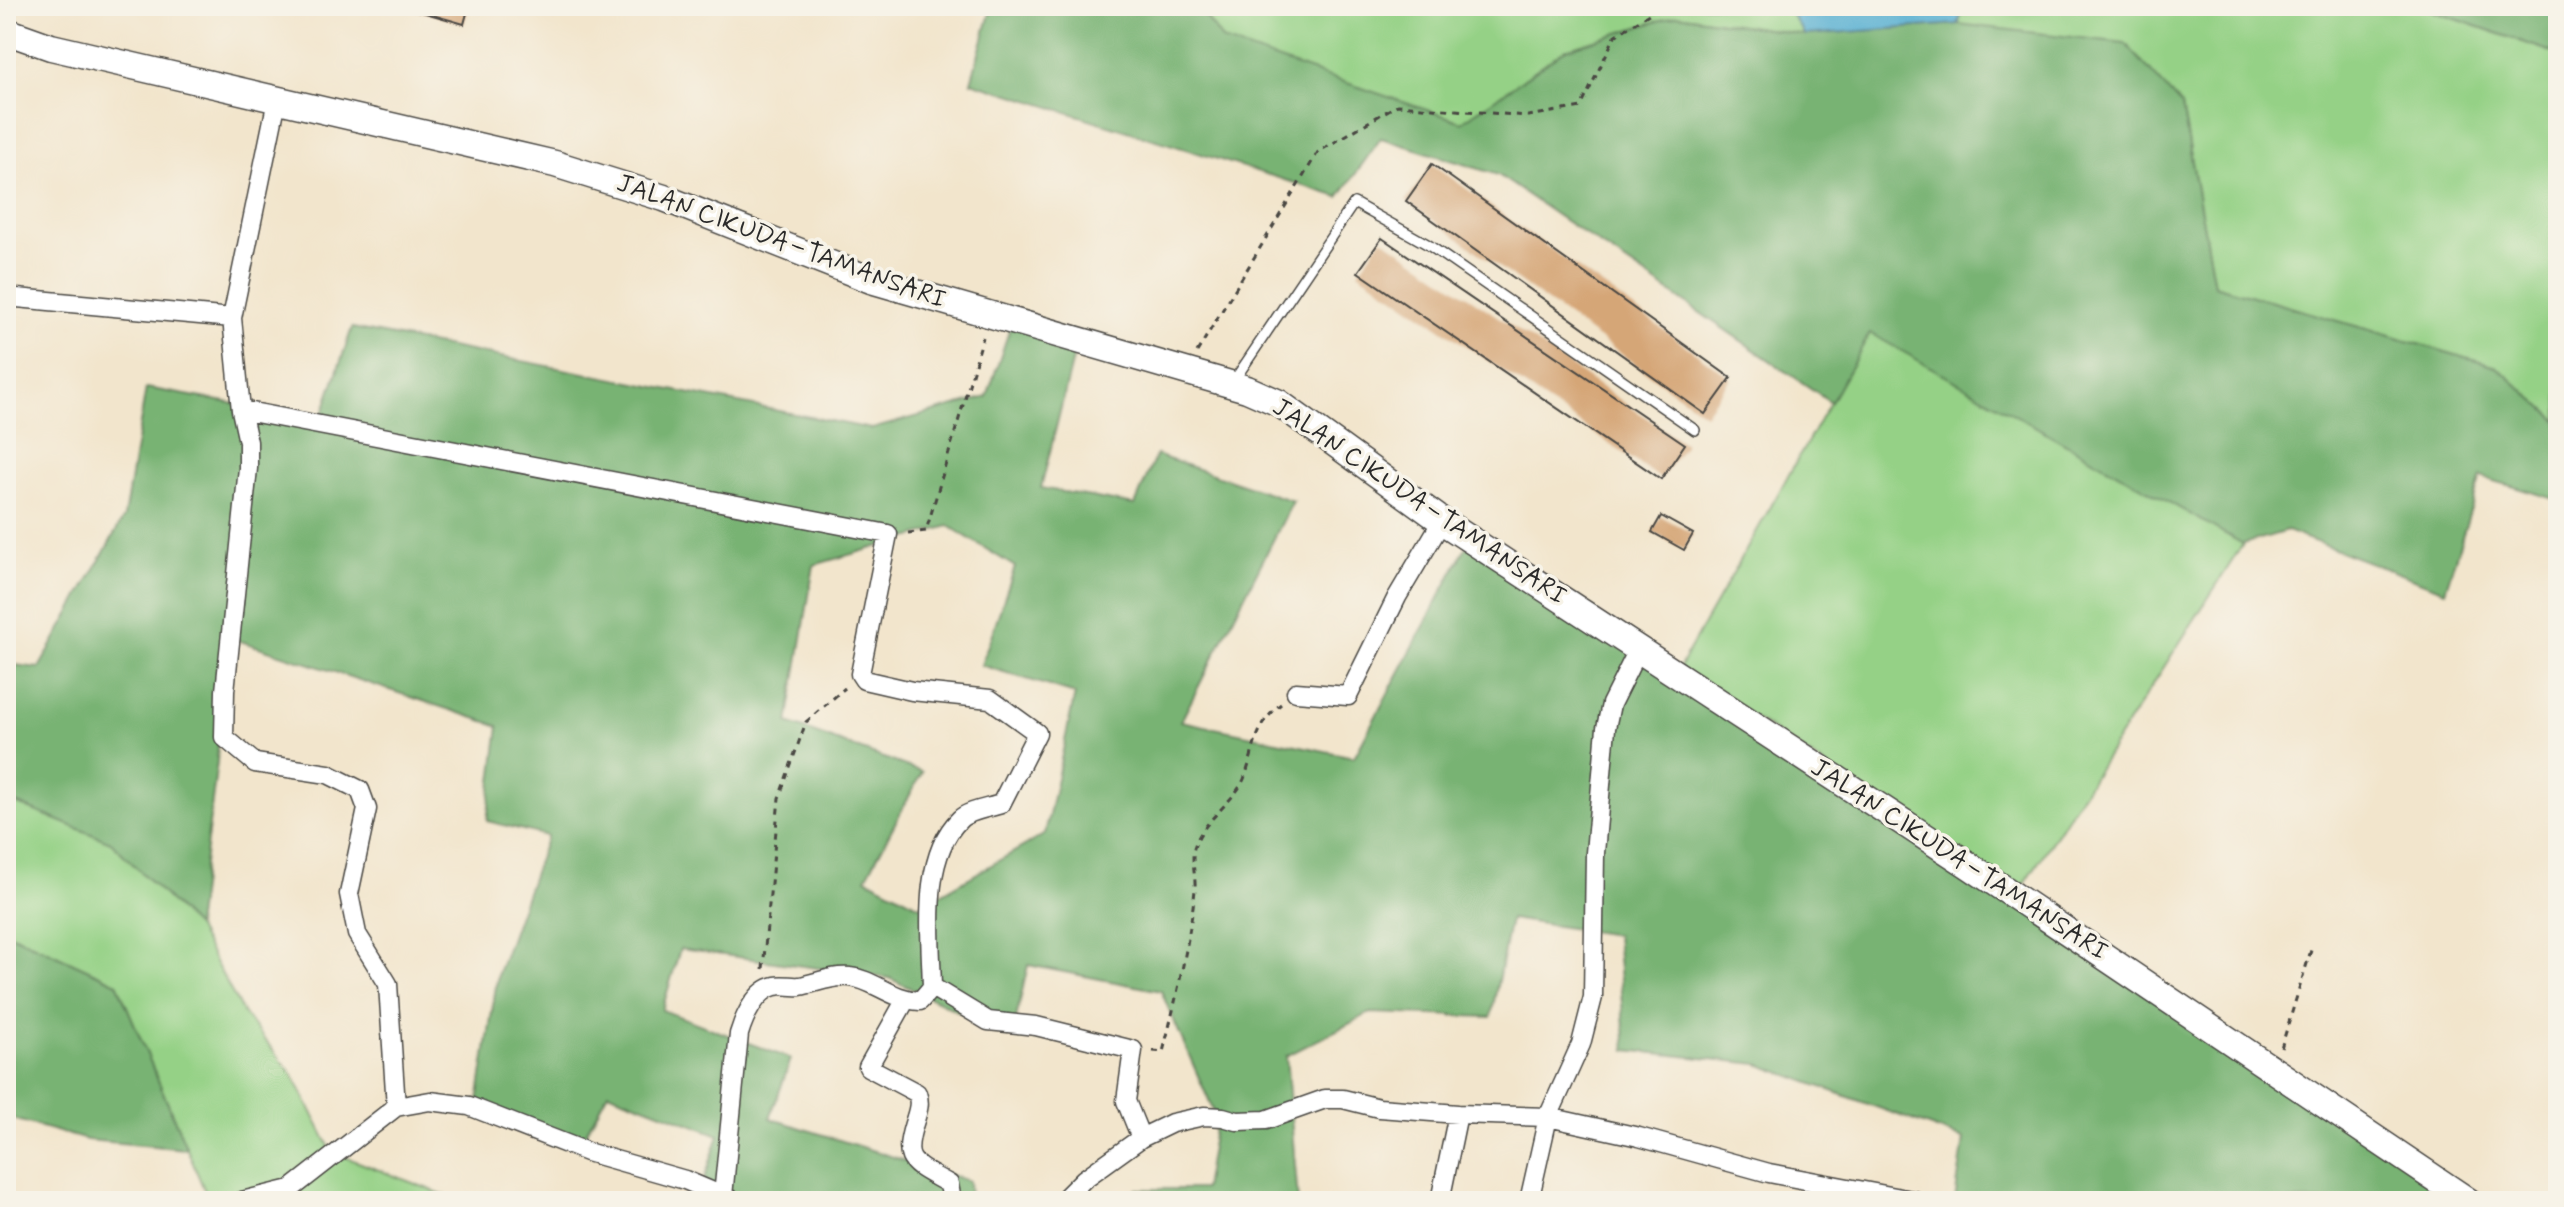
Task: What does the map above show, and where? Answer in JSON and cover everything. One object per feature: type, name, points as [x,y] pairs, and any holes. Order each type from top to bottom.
[{"type":"street","name":"JALAN CIKUDA–TAMANSARI","points":[[6,31],[51,47],[555,164],[664,198],[871,280],[1231,385],[1279,403],[1442,521],[1967,864],[2468,1201]]},
{"type":"street","points":[[277,100],[232,318],[241,410],[248,442],[248,468],[225,691],[224,737],[255,763],[328,774],[360,790],[367,809],[349,894],[357,934],[388,984],[396,1107]]},
{"type":"street","points":[[6,297],[232,318]]},
{"type":"street","points":[[241,410],[888,534],[860,674],[864,680],[912,691],[990,699],[1037,733],[1001,804],[961,817],[946,839],[931,884],[932,987],[920,1001],[905,1001],[851,977],[825,979],[799,986],[775,986],[761,992],[743,1021],[739,1034],[729,1198],[685,1180],[587,1152],[469,1106],[430,1101],[396,1107],[291,1189],[242,1201]]},
{"type":"street","points":[[1296,692],[1348,696],[1397,597],[1442,521]]},
{"type":"street","points":[[1529,1201],[1548,1117],[1581,1044],[1593,997],[1595,853],[1606,728],[1611,704],[1638,650]]},
{"type":"street","points":[[932,987],[988,1021],[1036,1026],[1133,1050],[1126,1101],[1141,1138]]},
{"type":"street","points":[[905,1001],[868,1067],[917,1093],[920,1103],[907,1142],[909,1157],[949,1184],[952,1201]]},
{"type":"street","points":[[1062,1201],[1084,1179],[1141,1138],[1172,1123],[1204,1116],[1237,1121],[1266,1120],[1325,1099],[1343,1099],[1379,1108],[1548,1117],[1639,1137],[1769,1173],[1917,1201]]},
{"type":"street","points":[[1440,1201],[1458,1114]]},
{"type":"lane","points":[[1231,385],[1354,203],[1427,244],[1695,430]]},
{"type":"path","points":[[1184,373],[1318,152],[1397,105],[1528,116],[1581,107],[1615,36],[1661,6]]},
{"type":"path","points":[[888,534],[926,531],[990,315]]},
{"type":"path","points":[[761,992],[779,798],[806,722],[860,674]]},
{"type":"path","points":[[1133,1050],[1163,1052],[1177,996],[1195,889],[1194,847],[1214,815],[1243,781],[1266,716],[1296,692]]},
{"type":"path","points":[[2274,1070],[2312,947]]},
{"type":"green space","points":[[992,6],[1198,6],[1223,41],[1462,122],[1566,49],[1678,15],[1805,35],[1958,24],[2125,43],[2182,106],[2214,285],[2497,367],[2558,421],[2558,500],[2481,477],[2445,591],[2287,531],[2243,544],[1870,333],[1831,402],[1498,175],[1381,138],[1339,197],[971,82]]},
{"type":"green space","points":[[1198,6],[1786,6],[1805,35],[1678,15],[1566,49],[1462,122],[1223,41]]},
{"type":"green space","points":[[1964,6],[2418,6],[2558,54],[2558,421],[2497,367],[2214,285],[2182,106],[1958,24]]},
{"type":"green space","points":[[2418,6],[2558,6],[2558,54]]},
{"type":"green space","points":[[1011,325],[1077,343],[1041,488],[1135,505],[1156,455],[1293,501],[1181,721],[1354,757],[1470,540],[2468,1201],[1955,1201],[1964,1139],[1758,1064],[1626,1050],[1616,935],[1510,919],[1491,1017],[1370,1013],[1286,1056],[1298,1201],[1135,1201],[1136,1189],[1204,1189],[1216,1117],[1161,991],[1028,965],[1012,1037],[889,978],[680,949],[662,1010],[791,1059],[770,1118],[969,1181],[970,1201],[694,1201],[698,1198],[719,1135],[608,1092],[581,1142],[477,1108],[498,973],[547,836],[487,821],[499,726],[225,636],[217,762],[196,927],[111,842],[6,799],[6,664],[39,668],[124,517],[146,388],[321,419],[352,328],[872,429],[987,397]],"holes":[[[949,526],[1015,567],[981,665],[1075,694],[1045,834],[920,906],[866,878],[922,772],[788,723],[814,565]]]},
{"type":"green space","points":[[1870,332],[2243,544],[2018,894],[1679,668]]},
{"type":"green space","points":[[6,799],[111,842],[196,927],[243,1013],[293,1075],[332,1152],[454,1201],[209,1201],[117,983],[6,932]]},
{"type":"green space","points":[[6,932],[117,983],[187,1149],[87,1140],[6,1117]]},
{"type":"water","points":[[1786,6],[1964,6],[1958,24],[1805,35]]},
{"type":"building","points":[[415,6],[469,6],[464,24],[415,10]]},
{"type":"building","points":[[1432,164],[1731,378],[1705,414],[1406,201]]},
{"type":"building","points":[[1382,238],[1685,444],[1661,479],[1358,272]]},
{"type":"building","points":[[1661,516],[1693,534],[1684,550],[1652,532]]},
{"type":"waterway","points":[[2533,6],[2558,16]]}]
